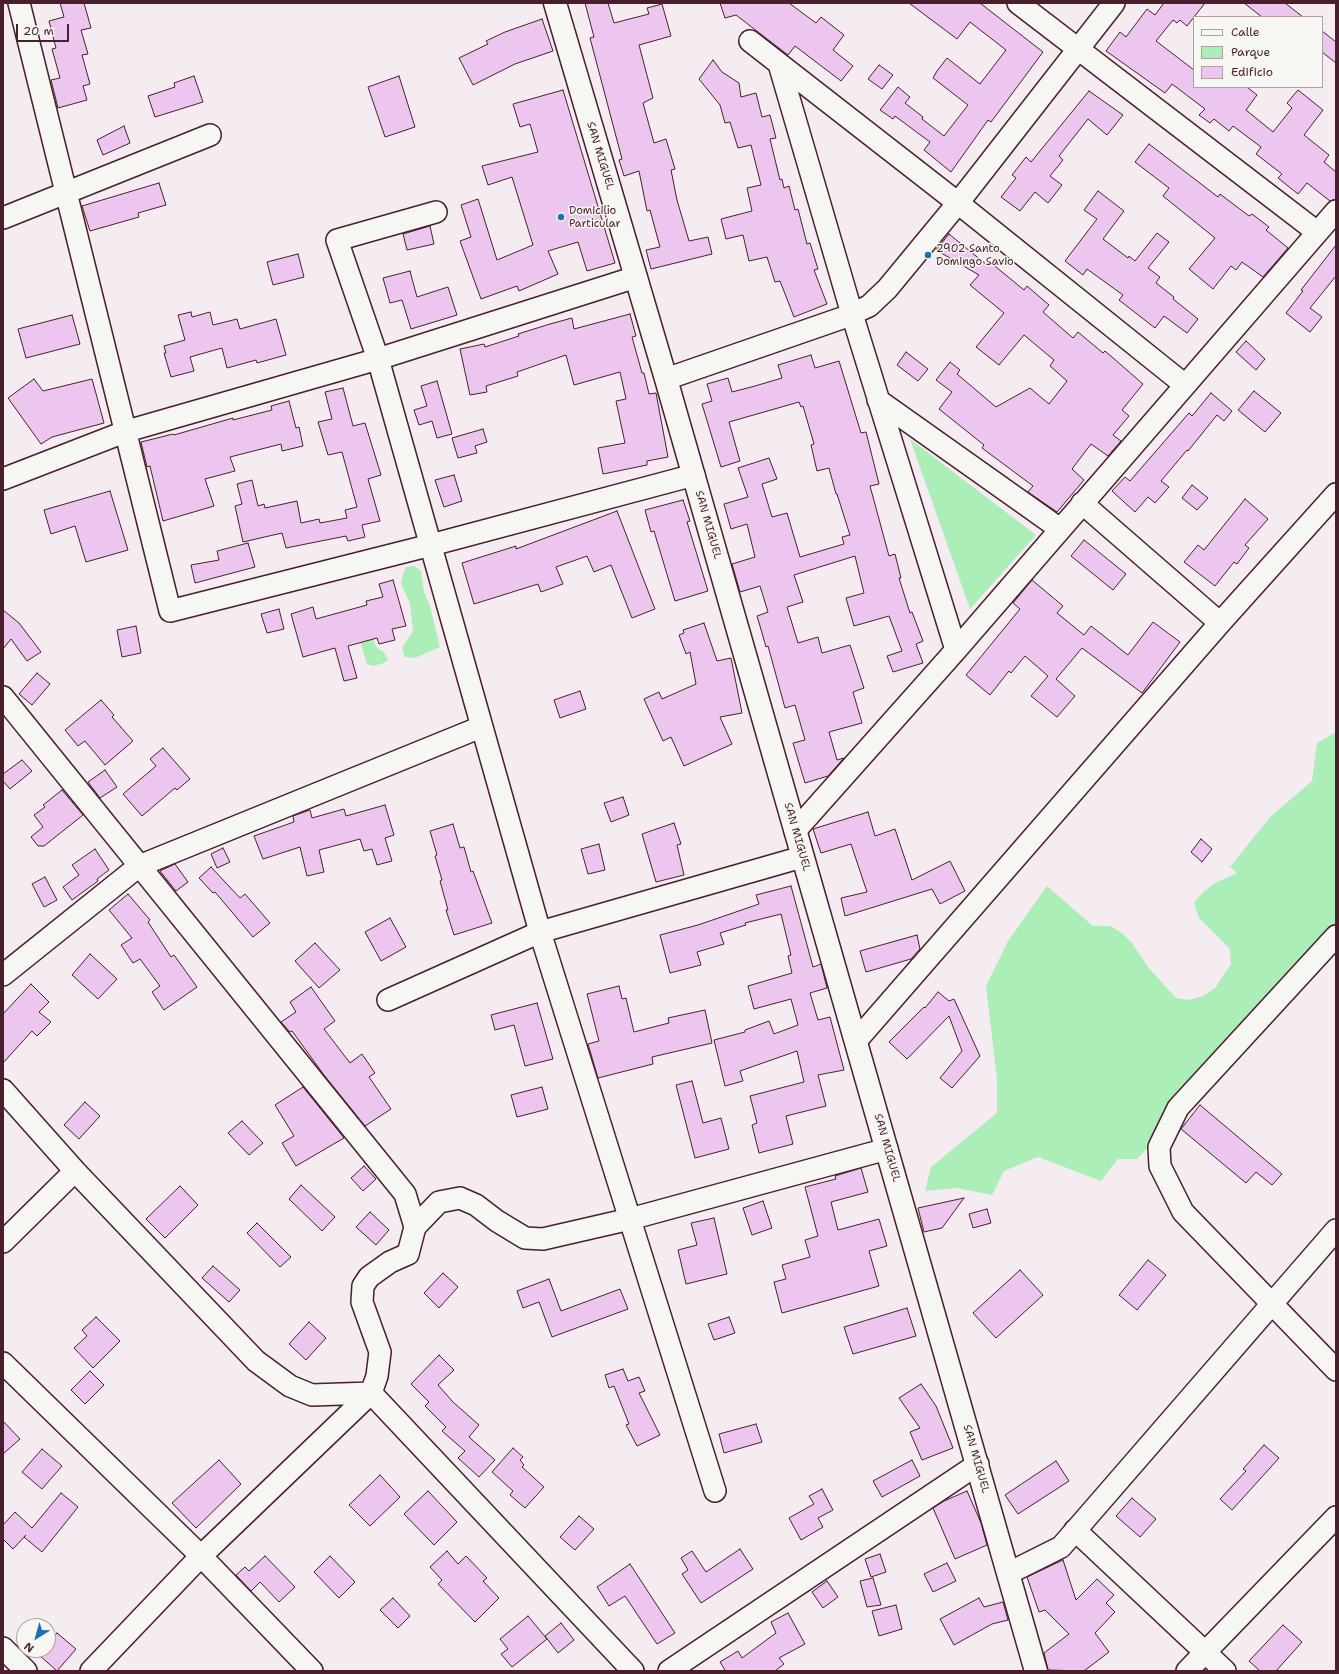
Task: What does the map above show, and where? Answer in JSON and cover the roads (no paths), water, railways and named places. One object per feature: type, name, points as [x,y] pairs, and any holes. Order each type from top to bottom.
[{"type":"street","points":[[19,3],[127,431],[170,611],[431,545],[694,475]]},
{"type":"street","name":"SAN MIGUEL","points":[[555,3],[694,475],[1036,1671]]},
{"type":"street","points":[[1018,3],[1317,232]]},
{"type":"street","points":[[666,379],[852,314],[870,306],[887,289],[958,203],[1114,3]]},
{"type":"street","points":[[750,41],[958,203],[1184,385]]},
{"type":"street","points":[[779,64],[852,314],[956,650]]},
{"type":"street","points":[[3,218],[210,134]]},
{"type":"street","points":[[795,831],[956,650],[1336,211]]},
{"type":"street","points":[[436,212],[337,240],[378,359],[540,932],[715,1491]]},
{"type":"street","points":[[3,479],[127,431],[378,359],[636,277]]},
{"type":"street","points":[[878,400],[1060,529]]},
{"type":"street","points":[[856,1040],[1220,623],[1336,494]]},
{"type":"street","points":[[1082,503],[1220,623]]},
{"type":"street","points":[[3,697],[405,1194],[416,1227]]},
{"type":"street","points":[[3,975],[139,866],[481,727]]},
{"type":"street","points":[[388,1000],[540,932],[802,857]]},
{"type":"street","points":[[1336,936],[1178,1108],[1159,1147],[1160,1166],[1183,1212],[1336,1370]]},
{"type":"street","points":[[3,1090],[75,1171],[256,1361],[290,1386],[312,1395],[371,1392],[633,1671]]},
{"type":"street","points":[[91,1671],[200,1556],[371,1392],[377,1376],[380,1352],[362,1302],[362,1286],[369,1277],[390,1262],[408,1254],[416,1227],[439,1202],[460,1198],[476,1205],[497,1221],[525,1238],[543,1239],[630,1219],[887,1149]]},
{"type":"street","points":[[3,1242],[75,1171]]},
{"type":"street","points":[[1009,1573],[1061,1547],[1271,1303],[1336,1230]]},
{"type":"street","points":[[3,1363],[200,1556],[312,1671]]},
{"type":"street","points":[[669,1671],[978,1464]]},
{"type":"street","points":[[1187,1671],[1336,1516]]},
{"type":"street","points":[[1075,1530],[1226,1671]]},
{"type":"street","points":[[3,1648],[26,1671]]},
{"type":"place","name":"Domicilio Particular","points":[[561,217]]},
{"type":"place","name":"2902 Santo Domingo Savio","points":[[928,255]]}]
